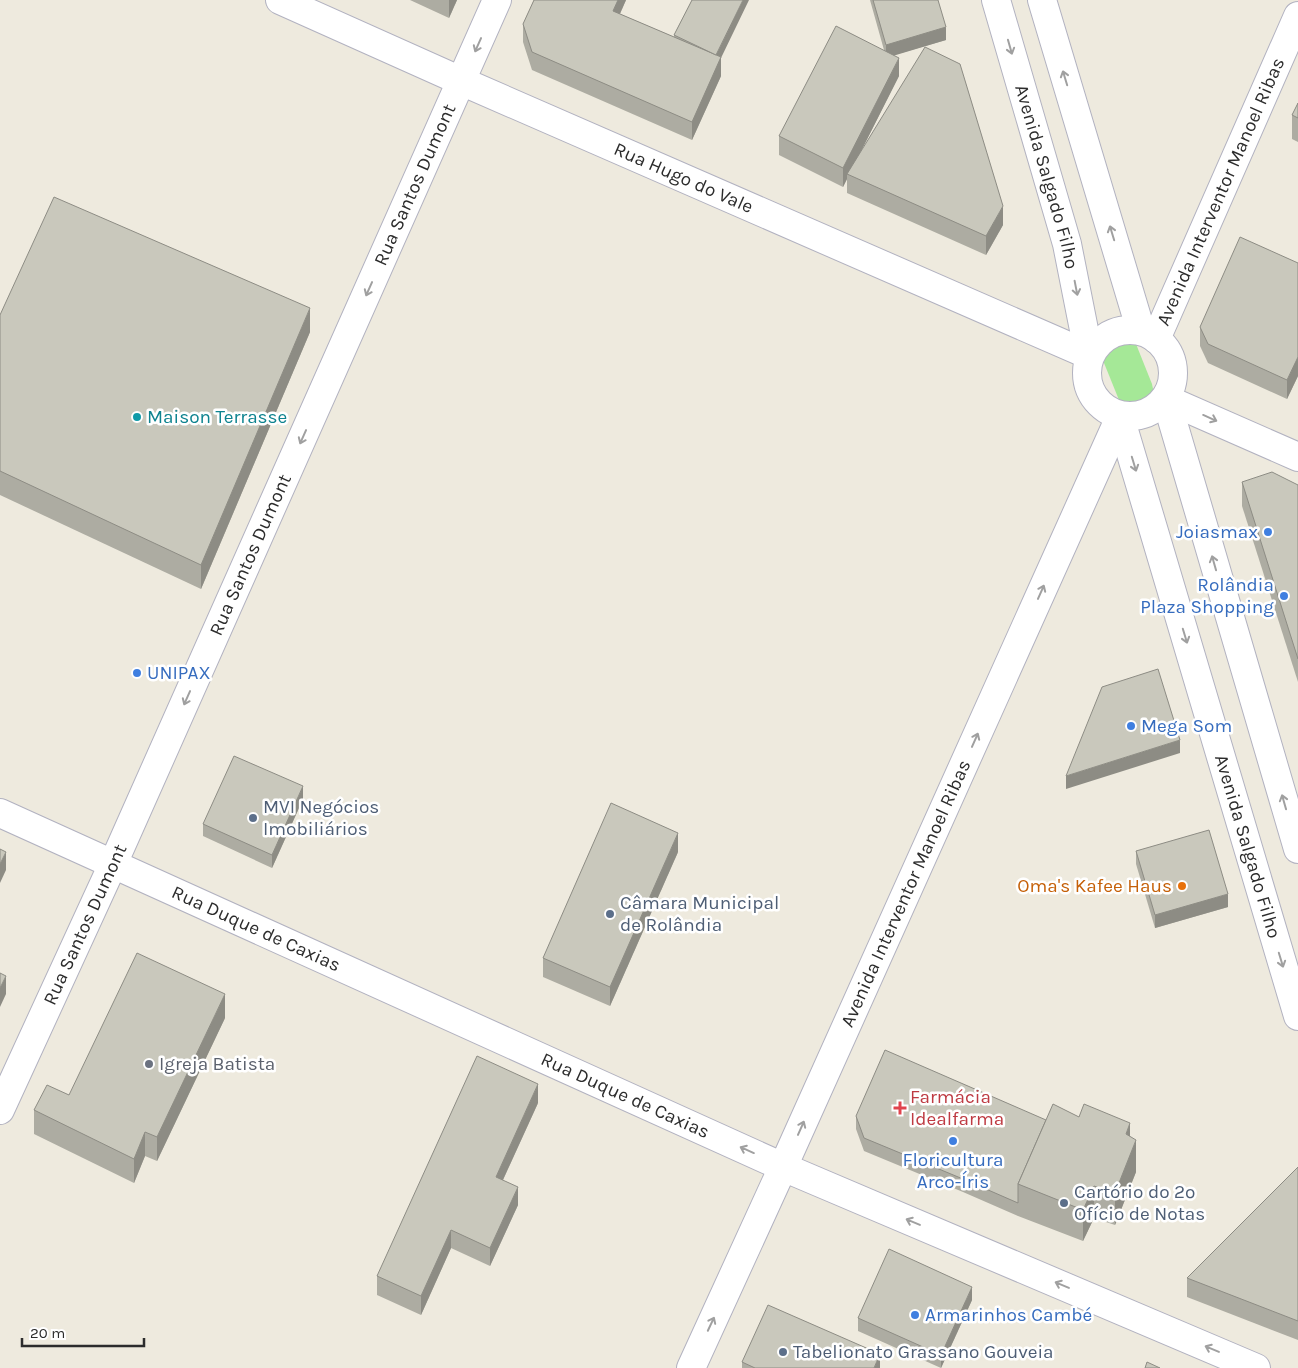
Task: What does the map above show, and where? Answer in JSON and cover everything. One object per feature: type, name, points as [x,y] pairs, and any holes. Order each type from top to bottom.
[{"type":"street","name":"Rua Hugo do Vale","points":[[280,0],[1089,356]]},
{"type":"street","name":"Rua Santos Dumont","points":[[0,1110],[114,864],[498,0]]},
{"type":"street","name":"Avenida Salgado Filho","points":[[996,0],[1067,244],[1089,356]]},
{"type":"street","points":[[1042,0],[1148,335]]},
{"type":"street","name":"Avenida Interventor Manoel Ribas","points":[[1148,335],[1298,16]]},
{"type":"street","points":[[1127,329],[1148,335],[1166,347],[1174,368],[1171,390],[1158,407],[1138,417],[1114,415],[1095,401],[1086,379],[1089,356],[1104,337],[1127,329]]},
{"type":"street","points":[[1166,399],[1298,457]]},
{"type":"street","points":[[1166,399],[1298,849]]},
{"type":"street","name":"Avenida Salgado Filho","points":[[1120,417],[1298,1016]]},
{"type":"street","name":"Avenida Interventor Manoel Ribas","points":[[691,1368],[784,1167],[1120,417]]},
{"type":"street","name":"Rua Duque de Caxias","points":[[0,813],[784,1167],[1256,1368]]},
{"type":"green space","points":[[1122,337],[1129,338],[1136,344],[1152,384],[1154,394],[1149,402],[1134,408],[1125,407],[1119,400],[1102,358],[1108,344]]},
{"type":"building","points":[[534,0],[618,0],[613,11],[721,57],[692,122],[532,52],[523,24]]},
{"type":"building","points":[[692,0],[743,0],[716,55],[674,35]]},
{"type":"building","points":[[873,0],[938,0],[946,27],[886,45]]},
{"type":"building","points":[[836,26],[899,58],[843,168],[779,136]]},
{"type":"building","points":[[925,47],[960,64],[1003,206],[986,236],[847,174]]},
{"type":"building","points":[[1298,103],[1298,118],[1292,115]]},
{"type":"building","name":"Maison Terrasse","points":[[54,197],[310,308],[201,565],[0,471],[0,315]]},
{"type":"building","points":[[1240,237],[1298,263],[1298,357],[1287,380],[1208,344],[1200,327]]},
{"type":"building","name":"Rolândia Plaza Shopping","points":[[1272,472],[1298,485],[1298,659],[1242,482]]},
{"type":"building","name":"Mega Som","points":[[1158,669],[1180,740],[1066,776],[1102,687]]},
{"type":"building","name":"MVI Negócios Imobiliários","points":[[234,756],[303,786],[272,855],[203,824]]},
{"type":"building","name":"Câmara Municipal de Rolândia","points":[[611,803],[678,833],[610,987],[543,958]]},
{"type":"building","name":"Oma's Kafee Haus","points":[[1209,830],[1228,894],[1155,915],[1136,851]]},
{"type":"building","points":[[0,849],[6,852],[0,864]]},
{"type":"building","name":"Igreja Batista","points":[[137,953],[225,994],[157,1137],[145,1132],[134,1159],[34,1110],[47,1085],[69,1095]]},
{"type":"building","points":[[0,973],[6,976],[0,988]]},
{"type":"building","points":[[885,1050],[1046,1120],[1018,1184],[1018,1203],[864,1138],[856,1116]]},
{"type":"building","points":[[477,1056],[538,1084],[496,1177],[518,1187],[490,1248],[451,1230],[421,1296],[377,1276]]},
{"type":"building","points":[[1053,1104],[1079,1117],[1084,1104],[1130,1123],[1126,1134],[1136,1140],[1115,1193],[1094,1186],[1083,1210],[1018,1184]]},
{"type":"building","points":[[1298,1167],[1298,1321],[1187,1278]]},
{"type":"building","name":"Armarinhos Cambé","points":[[889,1249],[972,1287],[941,1355],[858,1318]]},
{"type":"building","points":[[768,1305],[880,1354],[874,1368],[755,1368],[742,1362]]},
{"type":"building","points":[[1147,1362],[1160,1368],[1145,1368]]},
{"type":"place","name":"Maison Terrasse","points":[[137,417]]},
{"type":"place","name":"Joiasmax","points":[[1268,532]]},
{"type":"place","name":"Rolândia Plaza Shopping","points":[[1284,596]]},
{"type":"place","name":"UNIPAX","points":[[137,673]]},
{"type":"place","name":"Mega Som","points":[[1131,726]]},
{"type":"place","name":"MVI Negócios Imobiliários","points":[[253,818]]},
{"type":"place","name":"Oma's Kafee Haus","points":[[1182,886]]},
{"type":"place","name":"Câmara Municipal de Rolândia","points":[[610,914]]},
{"type":"place","name":"Igreja Batista","points":[[149,1064]]},
{"type":"place","name":"Farmácia Idealfarma","points":[[900,1108]]},
{"type":"place","name":"Floricultura Arco-Íris","points":[[953,1141]]},
{"type":"place","name":"Cartório do 2º Ofício de Notas","points":[[1064,1203]]},
{"type":"place","name":"Armarinhos Cambé","points":[[915,1315]]},
{"type":"place","name":"Tabelionato Grassano Gouveia","points":[[783,1352]]}]
